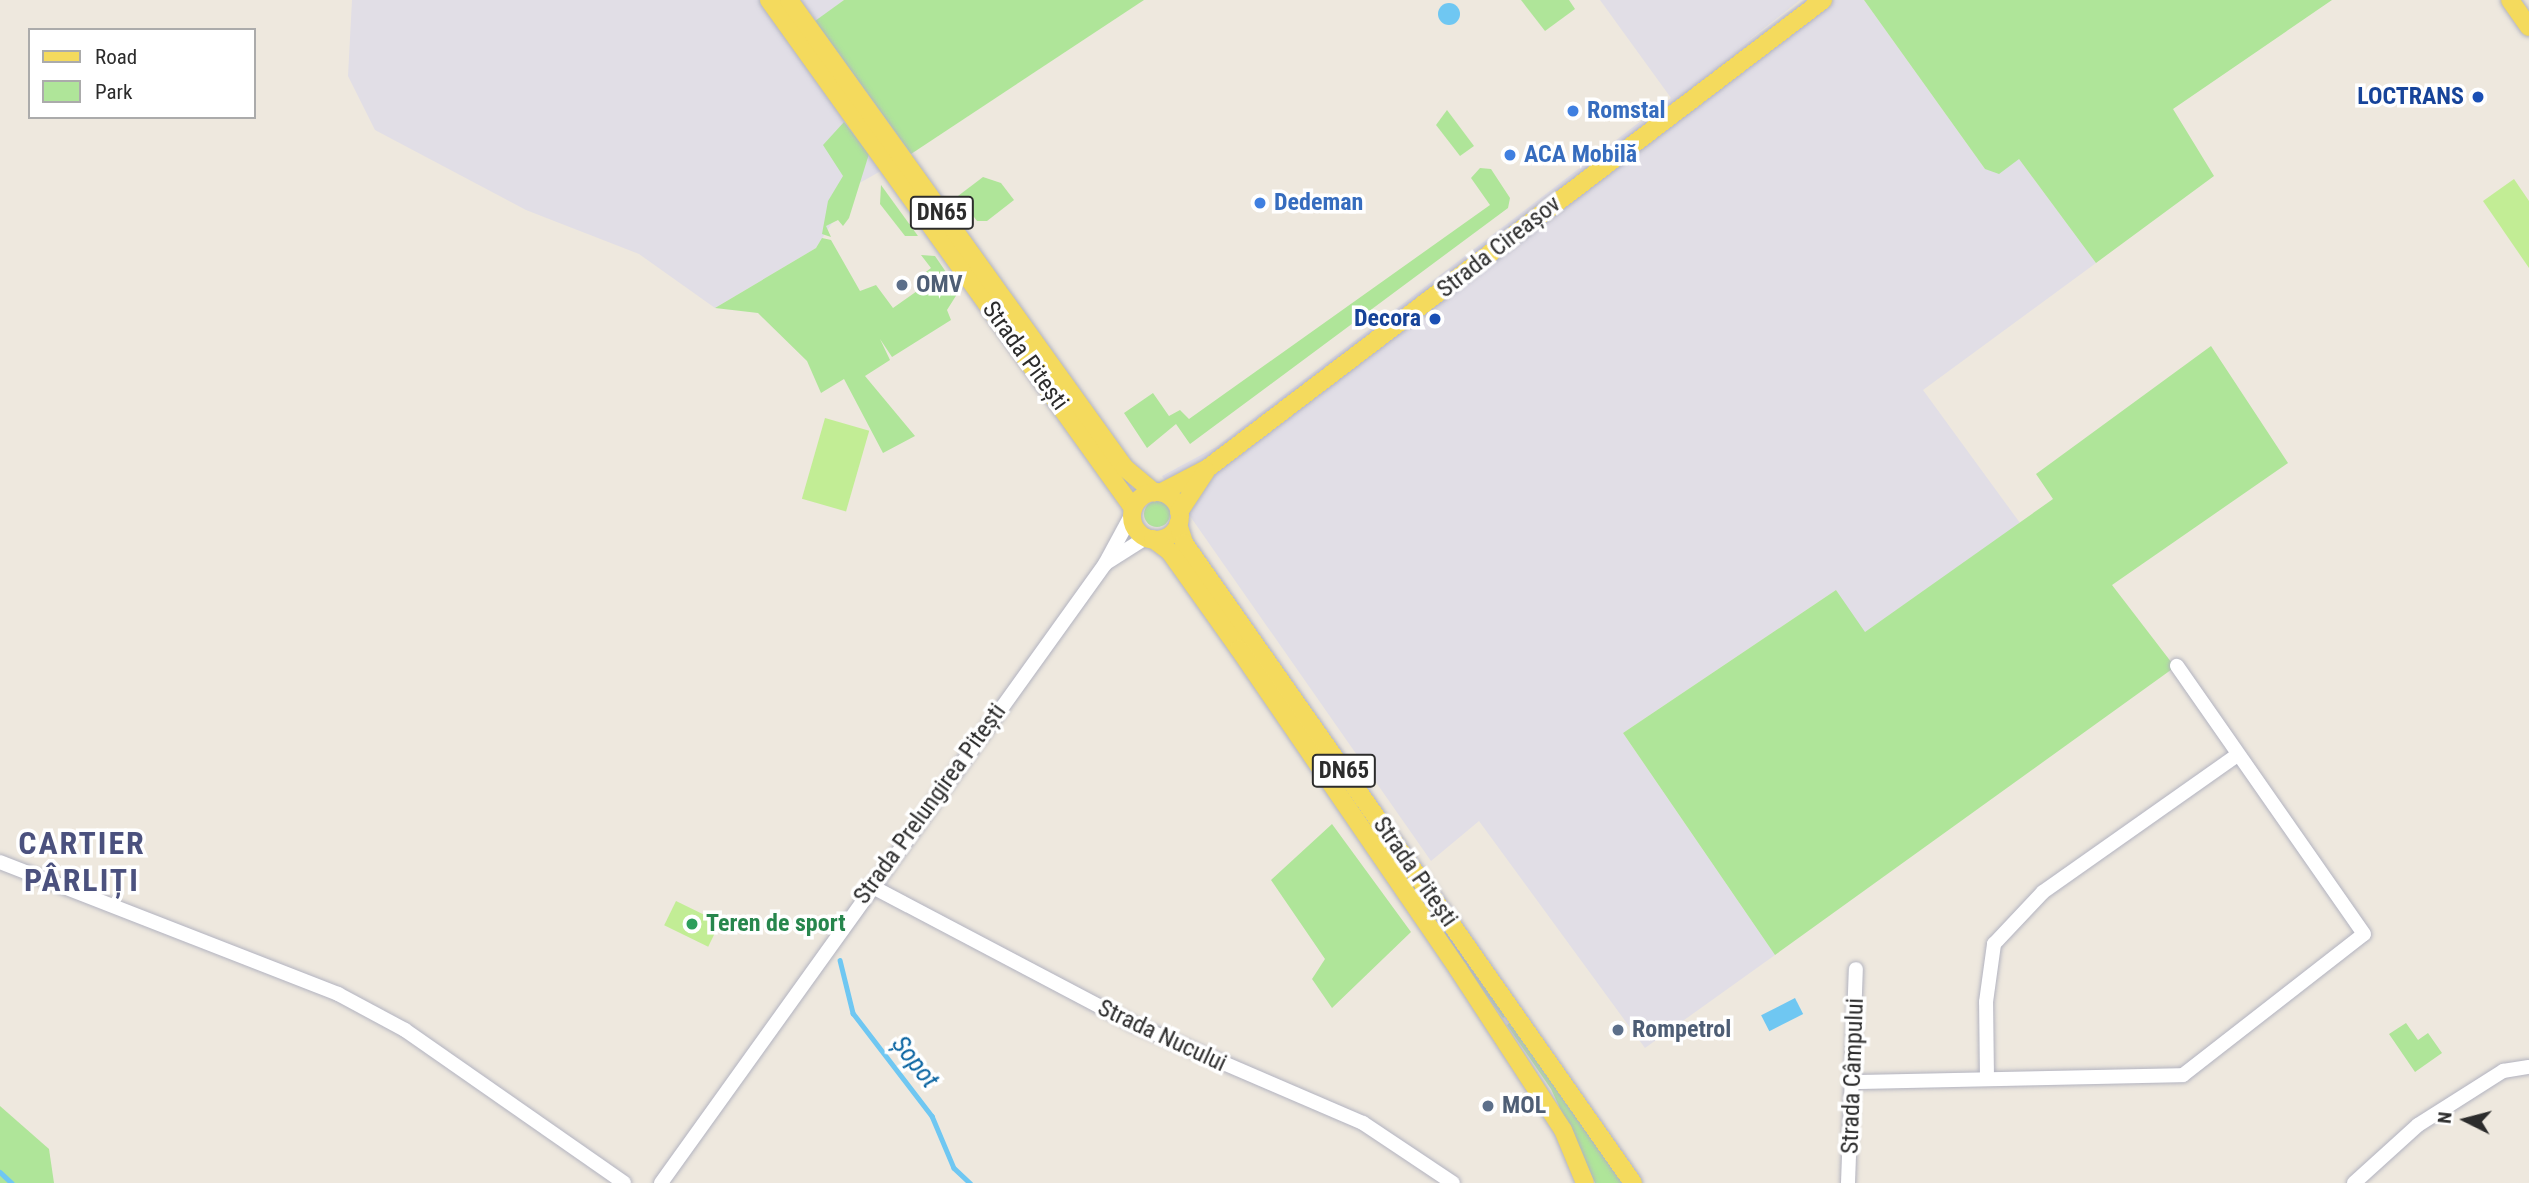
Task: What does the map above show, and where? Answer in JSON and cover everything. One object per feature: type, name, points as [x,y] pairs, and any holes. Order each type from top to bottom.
[{"type":"main road","name":"Strada Pitești","points":[[769,0],[1150,538],[1170,552],[1633,1183]]},
{"type":"main road","name":"Strada Pitești","points":[[789,0],[1125,468],[1158,492],[1179,518],[1184,543],[1343,785],[1546,1103],[1585,1183]]},
{"type":"main road","name":"Strada Cireașov","points":[[1158,492],[1208,468],[1823,0]]},
{"type":"main road","points":[[2510,0],[2529,27]]},
{"type":"main road","name":"Strada Cireașov","points":[[1179,518],[1208,468]]},
{"type":"main road","points":[[1133,511],[1158,492]]},
{"type":"main road","points":[[1150,538],[1168,536],[1179,518]]},
{"type":"street","name":"Strada Prelungirea Pitești","points":[[661,1183],[1105,564],[1133,511]]},
{"type":"street","name":"Strada Prelungirea Pitești","points":[[1105,564],[1150,538]]},
{"type":"street","points":[[1855,1082],[2183,1075],[2364,934],[2302,838],[2236,757],[2177,666]]},
{"type":"street","points":[[1987,1079],[1987,990],[1994,944],[2043,891],[2236,757]]},
{"type":"street","points":[[0,862],[338,994],[405,1030],[624,1183]]},
{"type":"street","name":"Strada Nucului","points":[[871,887],[1133,1024],[1363,1123],[1453,1183]]},
{"type":"street","name":"Strada Câmpului","points":[[1848,1183],[1855,1082],[1856,969]]},
{"type":"street","points":[[2354,1183],[2428,1119],[2503,1071],[2529,1067]]},
{"type":"shaded area","points":[[352,0],[844,0],[815,22],[911,154],[856,185],[816,248],[715,308],[639,254],[526,210],[375,130],[348,76]]},
{"type":"shaded area","points":[[1600,0],[1800,0],[1735,51],[1804,0],[1864,0],[1985,169],[2019,159],[2096,263],[1923,390],[2020,523],[1864,633],[1836,590],[1623,733],[1775,955],[1645,1048],[1479,821],[1431,861],[1162,476],[1216,447],[1671,98]]},
{"type":"green space","points":[[844,0],[1144,0],[911,154],[815,21]]},
{"type":"green space","points":[[1521,0],[1569,0],[1575,9],[1545,31]]},
{"type":"green space","points":[[1864,0],[2332,0],[2173,109],[2214,176],[2096,263],[2019,159],[1999,174],[1985,169]]},
{"type":"green space","points":[[1447,110],[1474,146],[1460,156],[1436,125]]},
{"type":"green space","points":[[844,122],[869,154],[849,218],[843,226],[838,220],[826,226],[831,237],[822,234],[828,201],[843,176],[823,145]]},
{"type":"green space","points":[[1480,168],[1491,169],[1510,198],[1508,208],[1190,444],[1176,424],[1147,448],[1124,413],[1153,393],[1169,416],[1180,410],[1189,419],[1490,205],[1471,178]]},
{"type":"green space","points":[[983,177],[1001,183],[1014,200],[987,221],[977,221],[958,196]]},
{"type":"green space","points":[[2514,179],[2529,201],[2529,268],[2483,201]]},
{"type":"green space","points":[[881,185],[918,236],[905,236],[880,204]]},
{"type":"green space","points":[[822,238],[831,240],[860,291],[876,285],[893,308],[927,284],[922,275],[931,268],[921,255],[935,256],[959,291],[947,310],[951,320],[892,357],[880,339],[890,360],[865,376],[915,436],[883,453],[844,379],[821,393],[807,361],[758,313],[715,308],[816,248]]},
{"type":"green space","points":[[2211,346],[2288,463],[2112,585],[2175,667],[1775,955],[1623,733],[1836,590],[1865,632],[2053,499],[2036,474]]},
{"type":"green space","points":[[825,418],[869,431],[846,511],[802,499]]},
{"type":"green space","points":[[1157,501],[1166,505],[1170,514],[1166,523],[1157,527],[1148,523],[1144,514],[1148,505]]},
{"type":"green space","points":[[1355,799],[1511,1012],[1503,1018],[1358,812]]},
{"type":"green space","points":[[1332,824],[1411,932],[1332,1008],[1312,979],[1325,959],[1271,880]]},
{"type":"green space","name":"Teren de sport","points":[[676,901],[720,922],[708,947],[664,925]]},
{"type":"green space","points":[[1515,1019],[1626,1183],[1595,1183],[1551,1089],[1507,1025]]},
{"type":"green space","points":[[2406,1023],[2418,1040],[2428,1033],[2442,1053],[2415,1072],[2389,1034]]},
{"type":"green space","points":[[0,1106],[49,1149],[54,1183],[0,1183]]},
{"type":"water","points":[[1449,3],[1459,10],[1460,14],[1453,24],[1449,25],[1439,18],[1438,14],[1445,4]]},
{"type":"water","points":[[1795,998],[1803,1014],[1769,1031],[1761,1015]]},
{"type":"waterway","name":"Șopot","points":[[840,960],[853,1013],[932,1116],[954,1168],[970,1183]]},
{"type":"waterway","points":[[0,1172],[12,1183]]},
{"type":"place","name":"LOCTRANS","points":[[2478,97]]},
{"type":"place","name":"Romstal","points":[[1573,111]]},
{"type":"place","name":"ACA Mobilă","points":[[1510,155]]},
{"type":"place","name":"Dedeman","points":[[1260,203]]},
{"type":"place","name":"OMV","points":[[902,285]]},
{"type":"place","name":"Decora","points":[[1435,319]]},
{"type":"place","name":"Teren de sport","points":[[692,924]]},
{"type":"place","name":"Rompetrol","points":[[1618,1030]]},
{"type":"place","name":"MOL","points":[[1488,1106]]},
{"type":"district","name":"CARTIER PÂRLIȚI","points":[[82,862]]}]
